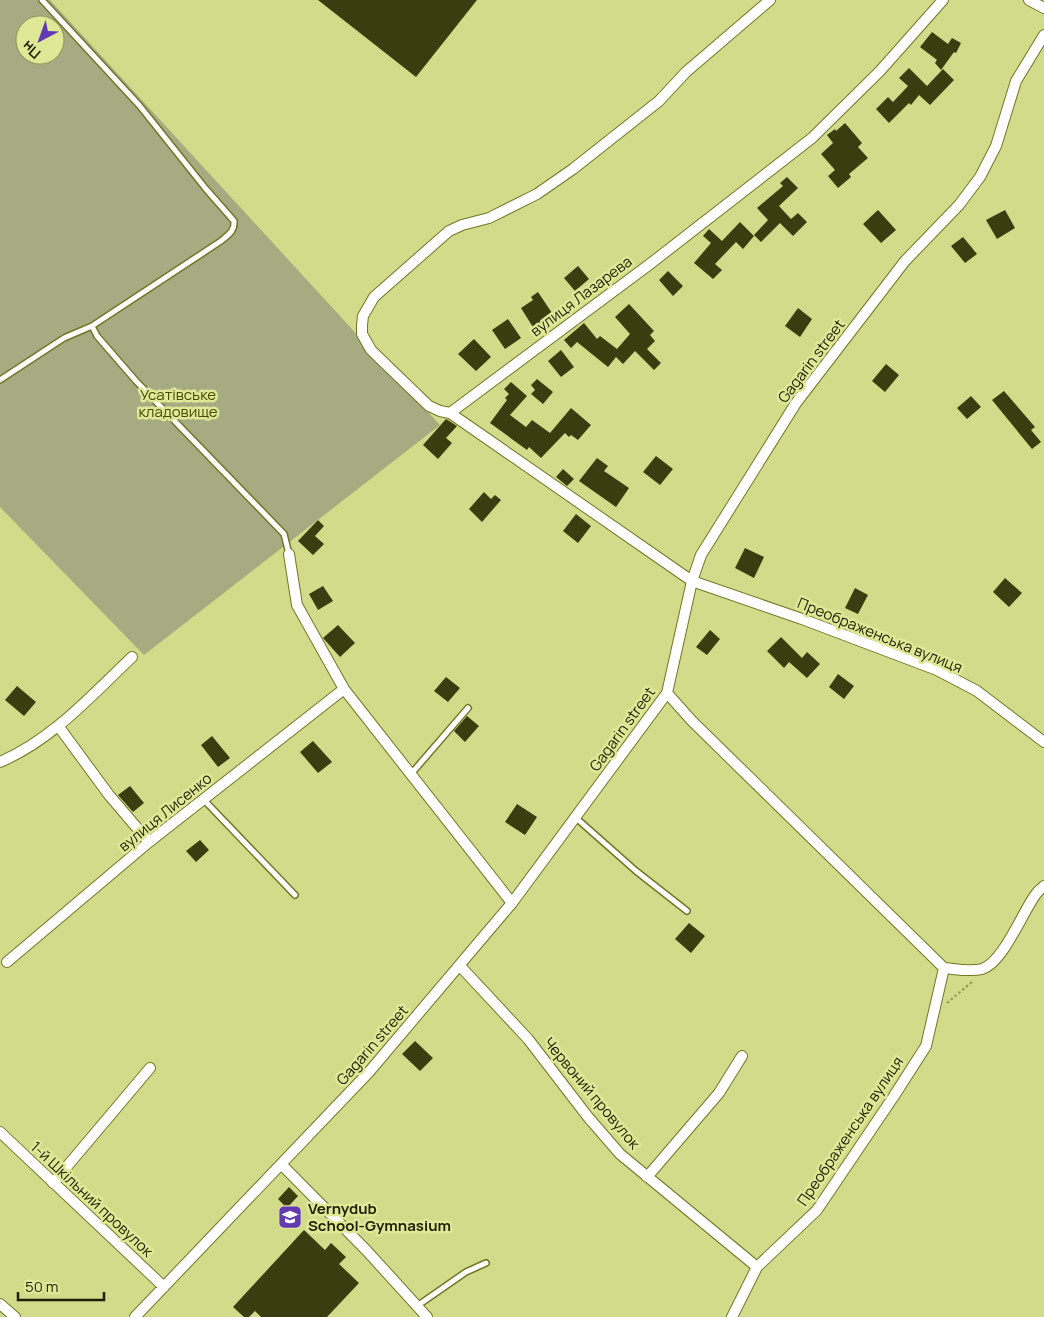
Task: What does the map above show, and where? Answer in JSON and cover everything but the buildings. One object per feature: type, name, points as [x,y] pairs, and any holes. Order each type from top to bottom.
[{"type":"street","points":[[692,581],[450,413],[440,412],[429,406],[371,350],[362,334],[363,316],[374,297],[448,231],[489,218],[536,194],[573,169],[659,101],[686,72],[770,0]]},
{"type":"street","name":"вулиця Лазарева","points":[[450,413],[650,264],[812,138],[880,71],[943,0]]},
{"type":"street","points":[[1030,0],[1044,8]]},
{"type":"street","name":"Gagarin street","points":[[134,1317],[282,1165],[369,1072],[460,966],[512,903],[667,693],[692,581],[701,555],[796,403],[906,261],[959,204],[980,178],[996,146],[1016,81],[1044,35]]},
{"type":"street","points":[[289,554],[298,606],[344,689],[512,903]]},
{"type":"street","name":"Преображенська вулиця","points":[[692,581],[802,619],[937,670],[977,690],[1044,742]]},
{"type":"street","points":[[0,762],[15,756],[59,726],[132,657]]},
{"type":"street","name":"вулиця Лисенко","points":[[8,962],[149,842],[344,689]]},
{"type":"street","points":[[667,693],[692,721],[944,968],[973,971],[985,968],[993,962],[1013,934],[1036,894],[1044,886]]},
{"type":"street","points":[[59,726],[109,795],[149,842]]},
{"type":"street","name":"Червоний провулок","points":[[460,966],[528,1039],[588,1117],[620,1154],[757,1266]]},
{"type":"street","name":"Преображенська вулиця","points":[[732,1317],[757,1266],[817,1210],[926,1046],[944,968]]},
{"type":"street","points":[[647,1177],[719,1093],[742,1056]]},
{"type":"street","points":[[53,1183],[150,1068]]},
{"type":"street","name":"1-й Шкільний провулок","points":[[0,1132],[164,1287]]},
{"type":"street","points":[[282,1165],[367,1251],[428,1317]]},
{"type":"street","points":[[0,1304],[15,1317]]},
{"type":"lane","points":[[0,380],[64,338],[92,326],[221,241],[230,234],[234,227],[234,221],[139,105],[42,0]]},
{"type":"lane","points":[[92,326],[97,336],[136,381],[284,534],[289,554]]},
{"type":"lane","points":[[410,774],[468,708]]},
{"type":"lane","points":[[204,799],[295,895]]},
{"type":"lane","points":[[575,817],[636,871],[687,911]]},
{"type":"lane","points":[[417,1306],[466,1272],[486,1263]]},
{"type":"path","points":[[942,1007],[972,982]]},
{"type":"green space","name":"Усатівське кладовище","points":[[0,0],[50,0],[64,15],[15,15],[15,65],[65,65],[65,16],[440,425],[144,655],[0,507]]},
{"type":"place","name":"Vernydub School-Gymnasium","points":[[290,1217]]}]
